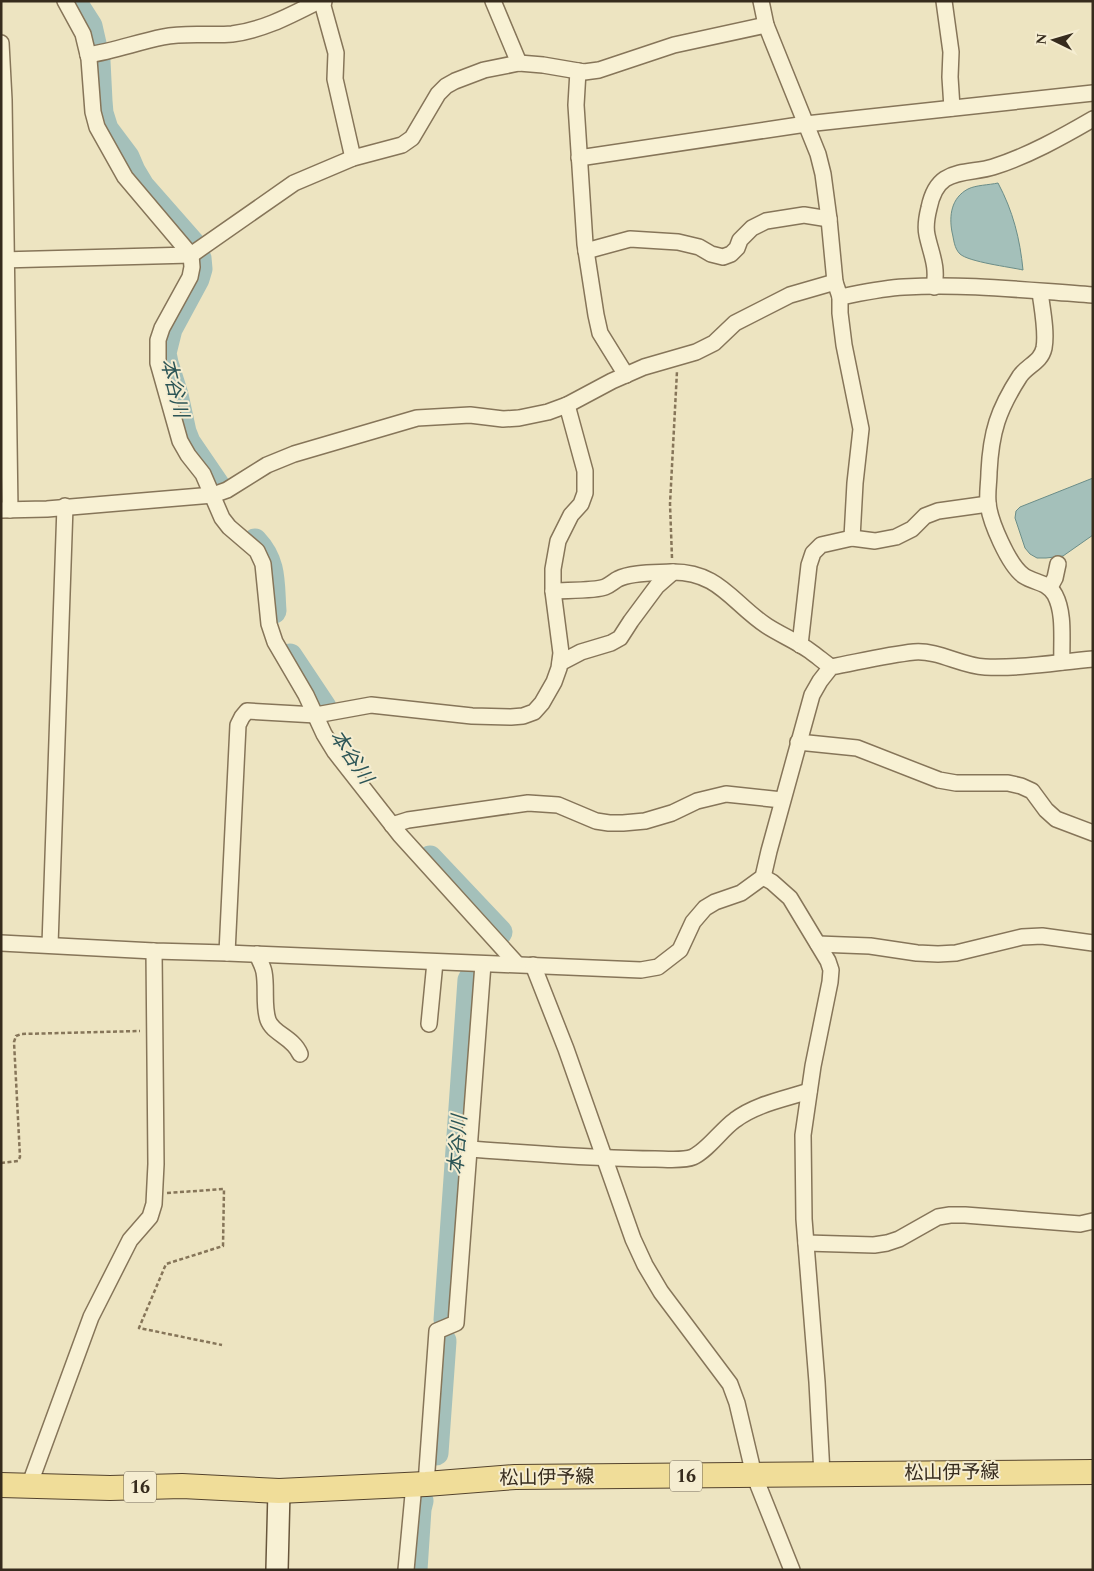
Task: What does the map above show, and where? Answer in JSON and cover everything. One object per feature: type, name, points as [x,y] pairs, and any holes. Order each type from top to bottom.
[{"type":"main road","name":"松山伊予線","points":[[1,1485],[110,1488],[182,1486],[279,1491],[515,1477],[1093,1472]]},
{"type":"main road","points":[[277,1570],[279,1491]]},
{"type":"street","points":[[65,1],[83,34],[88,55],[93,112],[97,127],[125,177],[191,255],[192,267],[190,277],[162,328],[157,350],[158,363],[180,441],[203,474],[222,518],[229,527],[257,551],[263,564],[268,624],[275,642],[306,695],[324,734],[335,752],[392,825],[517,964]]},
{"type":"street","points":[[88,55],[163,37],[188,34],[232,34],[256,29],[276,22],[319,1]]},
{"type":"street","points":[[324,1],[323,6],[336,53],[335,79],[353,158]]},
{"type":"street","points":[[493,1],[518,63]]},
{"type":"street","points":[[761,1],[766,26],[818,154],[823,174],[835,282],[840,297],[844,345],[861,429],[855,483],[852,538]]},
{"type":"street","points":[[944,1],[951,52],[952,108]]},
{"type":"street","points":[[4,260],[191,255],[294,183],[353,158],[407,142],[412,138],[438,94],[446,86],[484,70],[518,63],[584,72],[599,70],[674,45],[766,26]]},
{"type":"street","points":[[1,43],[4,100],[5,510],[213,495],[227,490],[267,465],[294,454],[417,418],[470,415],[503,419],[534,416],[567,405],[612,381],[644,367],[696,352],[714,343],[735,324],[790,295],[835,282]]},
{"type":"street","points":[[578,71],[576,98],[579,158],[586,251],[596,315],[600,333],[626,375]]},
{"type":"street","points":[[579,158],[806,124],[1093,93]]},
{"type":"street","points":[[934,287],[935,264],[926,234],[926,224],[929,208],[936,190],[945,179],[965,172],[992,168],[1037,149],[1093,119]]},
{"type":"street","points":[[586,251],[630,239],[678,242],[699,247],[722,257],[730,254],[737,248],[740,240],[752,228],[766,221],[804,215],[829,219]]},
{"type":"street","points":[[840,297],[880,289],[905,287],[1093,295]]},
{"type":"street","points":[[1040,292],[1045,338],[1044,349],[1040,359],[1022,374],[999,414],[991,444],[988,504],[1004,549],[1015,568],[1024,576],[1050,587],[1056,596],[1060,608],[1062,662]]},
{"type":"street","points":[[227,952],[238,725],[247,711],[316,715],[371,705],[472,716],[511,717],[524,716],[534,712],[542,703],[554,682],[560,663],[553,591],[553,569],[558,542],[571,516],[581,504],[585,493],[585,471],[567,405]]},
{"type":"street","points":[[800,645],[809,565],[813,553],[820,545],[852,538],[875,541],[896,537],[912,529],[925,516],[938,511],[988,504]]},
{"type":"street","points":[[50,945],[65,506]]},
{"type":"street","points":[[1050,587],[1058,564]]},
{"type":"street","points":[[553,591],[604,588],[618,579],[629,575],[673,572],[706,578],[716,583],[769,628],[810,651],[831,667]]},
{"type":"street","points":[[560,663],[581,652],[611,643],[620,638],[657,586],[673,572]]},
{"type":"street","points":[[1,943],[154,951],[227,952],[641,970],[658,967],[680,950],[693,922],[705,908],[741,893],[763,877],[782,800],[812,695],[831,667],[915,652],[934,653],[966,664],[984,667],[1008,667],[1093,659]]},
{"type":"street","points":[[798,742],[857,748],[939,780],[956,783],[1008,783],[1021,786],[1032,791],[1046,810],[1056,819],[1093,833]]},
{"type":"street","points":[[392,825],[408,820],[528,803],[558,805],[596,821],[609,824],[645,821],[672,813],[696,801],[726,794],[782,800]]},
{"type":"street","points":[[763,877],[772,882],[790,898],[828,961],[831,970],[813,1066],[803,1135],[804,1219],[822,1474]]},
{"type":"street","points":[[818,944],[870,946],[938,954],[956,953],[1029,937],[1042,936],[1093,943]]},
{"type":"street","points":[[28,1486],[91,1317],[130,1240],[150,1217],[154,1204],[154,951]]},
{"type":"street","points":[[257,954],[264,973],[268,1022],[275,1030],[296,1045],[300,1054]]},
{"type":"street","points":[[429,1024],[435,962]]},
{"type":"street","points":[[406,1570],[420,1484],[437,1331],[456,1323],[483,964]]},
{"type":"street","points":[[533,965],[566,1049],[633,1239],[645,1265],[661,1292],[730,1384],[737,1403],[754,1475],[792,1570]]},
{"type":"street","points":[[469,1149],[626,1160],[692,1158],[742,1115],[763,1105],[809,1091]]},
{"type":"street","points":[[806,1243],[887,1243],[899,1239],[933,1220],[950,1215],[1080,1224],[1093,1221]]},
{"type":"path","points":[[673,572],[670,504],[678,357]]},
{"type":"path","points":[[1,1163],[18,1160],[20,1157],[14,1042],[16,1036],[21,1034],[154,1031]]},
{"type":"path","points":[[155,1194],[224,1189],[222,1246],[166,1264],[138,1328],[222,1345]]},
{"type":"water","points":[[998,183],[1015,225],[1023,270],[980,262],[965,257],[958,252],[955,244],[951,226],[951,214],[958,197],[968,189]]},
{"type":"water","points":[[1093,478],[1093,535],[1063,556],[1037,558],[1030,554],[1025,548],[1015,518],[1016,511],[1020,507]]},
{"type":"waterway","name":"本谷川","points":[[74,1],[90,26],[95,48]]},
{"type":"waterway","name":"本谷川","points":[[98,61],[101,113],[106,129],[127,157],[142,186],[193,244]]},
{"type":"waterway","name":"本谷川","points":[[199,258],[200,269],[197,279],[170,329],[164,353],[188,442],[218,486]]},
{"type":"waterway","name":"本谷川","points":[[255,541],[269,565],[274,611]]},
{"type":"waterway","name":"本谷川","points":[[290,656],[324,707]]},
{"type":"waterway","name":"本谷川","points":[[430,858],[500,932],[498,935]]},
{"type":"waterway","name":"本谷川","points":[[446,1320],[470,980],[474,972]]},
{"type":"waterway","name":"本谷川","points":[[436,1453],[444,1341]]},
{"type":"waterway","name":"本谷川","points":[[415,1570],[421,1501]]}]
